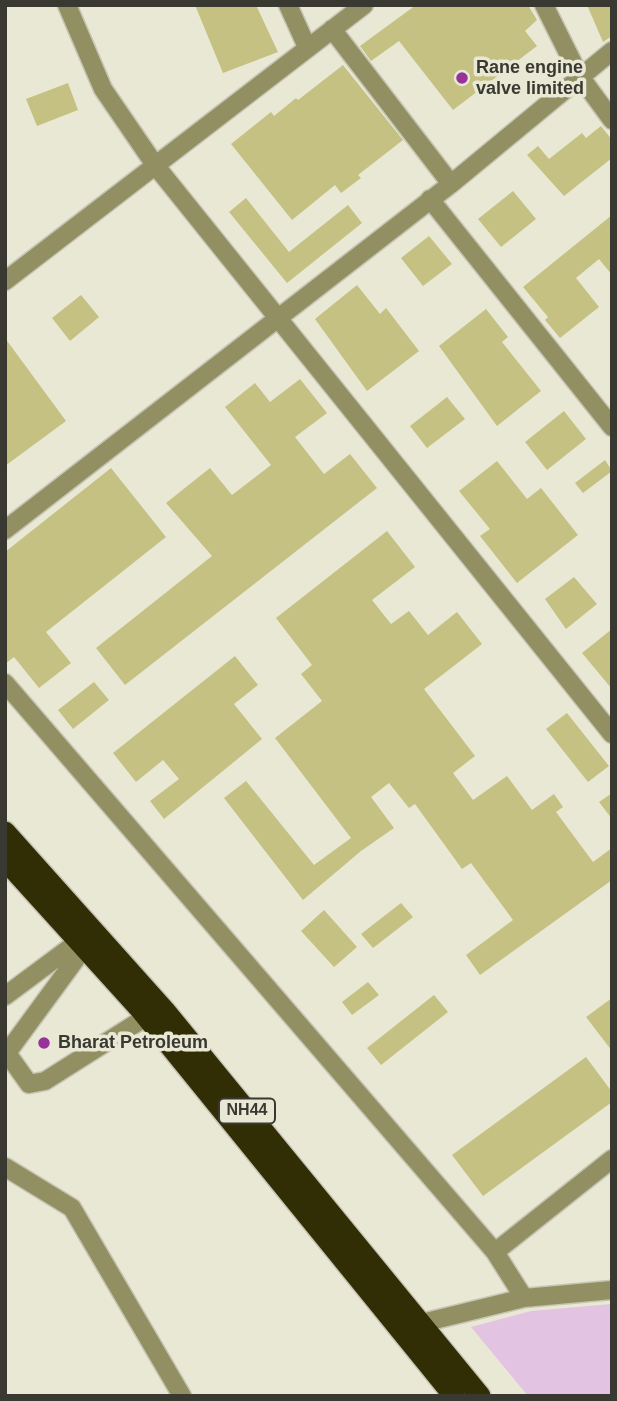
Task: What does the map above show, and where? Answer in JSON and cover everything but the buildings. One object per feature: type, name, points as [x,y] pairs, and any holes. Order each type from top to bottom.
[{"type":"highway","name":"NH44","points":[[5,832],[165,1011],[480,1396]]},
{"type":"highway","name":"NH44","points":[[5,860],[146,1017],[454,1396]]},
{"type":"street","points":[[67,5],[103,89],[155,165],[280,317],[612,734]]},
{"type":"street","points":[[288,5],[307,47]]},
{"type":"street","points":[[5,281],[364,5]]},
{"type":"street","points":[[544,5],[579,75],[612,120]]},
{"type":"street","points":[[332,29],[451,184]]},
{"type":"street","points":[[5,530],[451,184],[579,75],[612,51]]},
{"type":"street","points":[[430,200],[612,427]]},
{"type":"street","points":[[5,683],[495,1252],[524,1298]]},
{"type":"street","points":[[5,996],[81,944]]},
{"type":"street","points":[[81,944],[8,1053],[9,1060],[29,1084],[45,1081],[146,1017]]},
{"type":"street","points":[[495,1252],[612,1159]]},
{"type":"street","points":[[5,1167],[72,1208],[182,1396]]},
{"type":"street","points":[[422,1323],[524,1298],[612,1290]]},
{"type":"shaded area","points":[[612,1304],[612,1396],[528,1396],[471,1327],[531,1311]]},
{"type":"place","name":"Rane engine valve limited","points":[[462,78]]},
{"type":"place","name":"Bharat Petroleum","points":[[44,1043]]}]
